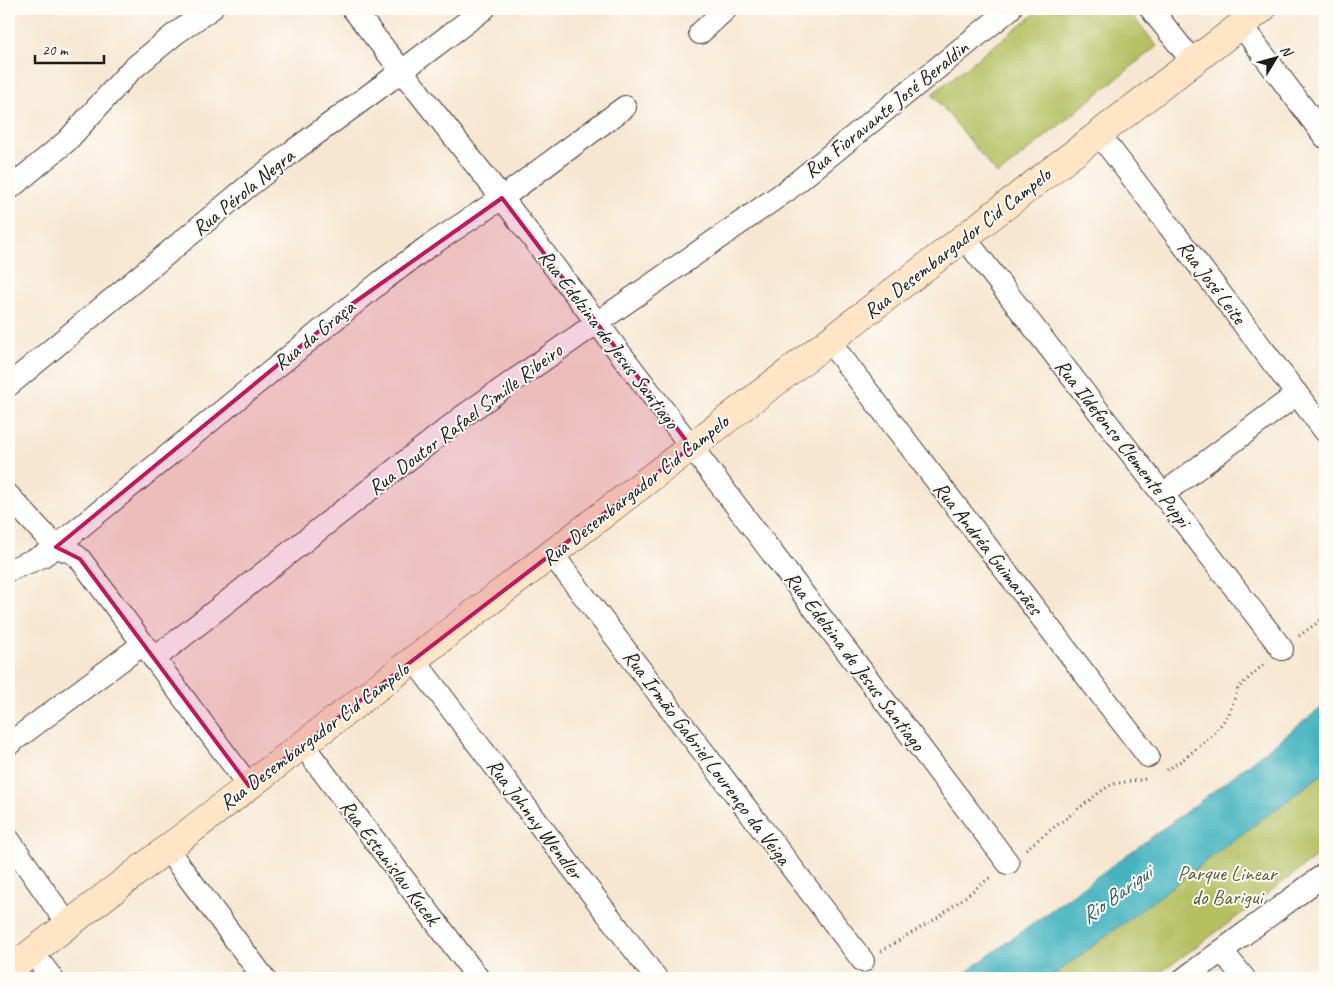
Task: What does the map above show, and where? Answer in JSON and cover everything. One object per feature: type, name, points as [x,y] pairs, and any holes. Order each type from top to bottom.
[{"type":"street","points":[[9,189],[67,141],[130,71],[168,40],[211,9]]},
{"type":"street","name":"Rua Edelzina de Jesus Santiago","points":[[353,9],[502,198],[1008,863]]},
{"type":"street","name":"Rua Pérola Negra","points":[[9,385],[293,150],[402,72],[484,9]]},
{"type":"street","points":[[700,33],[726,9]]},
{"type":"street","name":"Rua Fioravante José Beraldin","points":[[786,191],[1010,9]]},
{"type":"street","points":[[1152,9],[1193,62]]},
{"type":"street","points":[[1252,17],[1325,137]]},
{"type":"street","name":"Rua Desembargador Cid Campelo","points":[[9,970],[1252,17]]},
{"type":"street","name":"Rua da Graça","points":[[9,570],[41,557],[56,547],[352,304],[426,248],[502,198],[625,107]]},
{"type":"street","name":"Rua José Leite","points":[[1099,134],[1325,431]]},
{"type":"street","name":"Rua Doutor Rafael Simille Ribeiro","points":[[9,744],[148,652],[466,414],[786,191]]},
{"type":"street","name":"Rua Ildefonso Clemente Puppi","points":[[964,238],[1282,649]]},
{"type":"street","name":"Rua Andréa Guimarães","points":[[829,341],[1149,766]]},
{"type":"street","points":[[1163,494],[1297,394]]},
{"type":"street","points":[[9,496],[56,547],[73,553],[80,559],[248,786]]},
{"type":"street","name":"Rua Irmão Gabriel Lourenço da Veiga","points":[[552,554],[863,961]]},
{"type":"street","name":"Rua Johnny Wendler","points":[[414,660],[656,978]]},
{"type":"street","name":"Rua Estanislau Kucek","points":[[303,745],[478,978]]},
{"type":"street","points":[[9,840],[68,925]]},
{"type":"street","points":[[167,849],[264,978]]},
{"type":"street","points":[[1185,978],[1325,874]]},
{"type":"street","points":[[32,952],[52,978]]},
{"type":"street","points":[[1222,952],[1244,978]]},
{"type":"path","points":[[1165,771],[1185,758],[1214,734],[1229,714],[1238,688],[1246,679],[1325,617]]},
{"type":"path","points":[[863,961],[910,935],[939,916],[1104,788],[1113,784],[1136,782],[1149,766]]},
{"type":"highlighted area","points":[[502,198],[691,447],[249,786],[80,559],[56,547],[352,304]]},
{"type":"green space","points":[[1041,9],[1127,9],[1157,46],[998,175],[932,94]]},
{"type":"green space","name":"Parque Linear do Barigui","points":[[1325,772],[1325,850],[1241,914],[1153,978],[1050,978]]},
{"type":"water","name":"Rio Barigui","points":[[1325,705],[1325,772],[1050,978],[958,978],[1198,803]]}]
